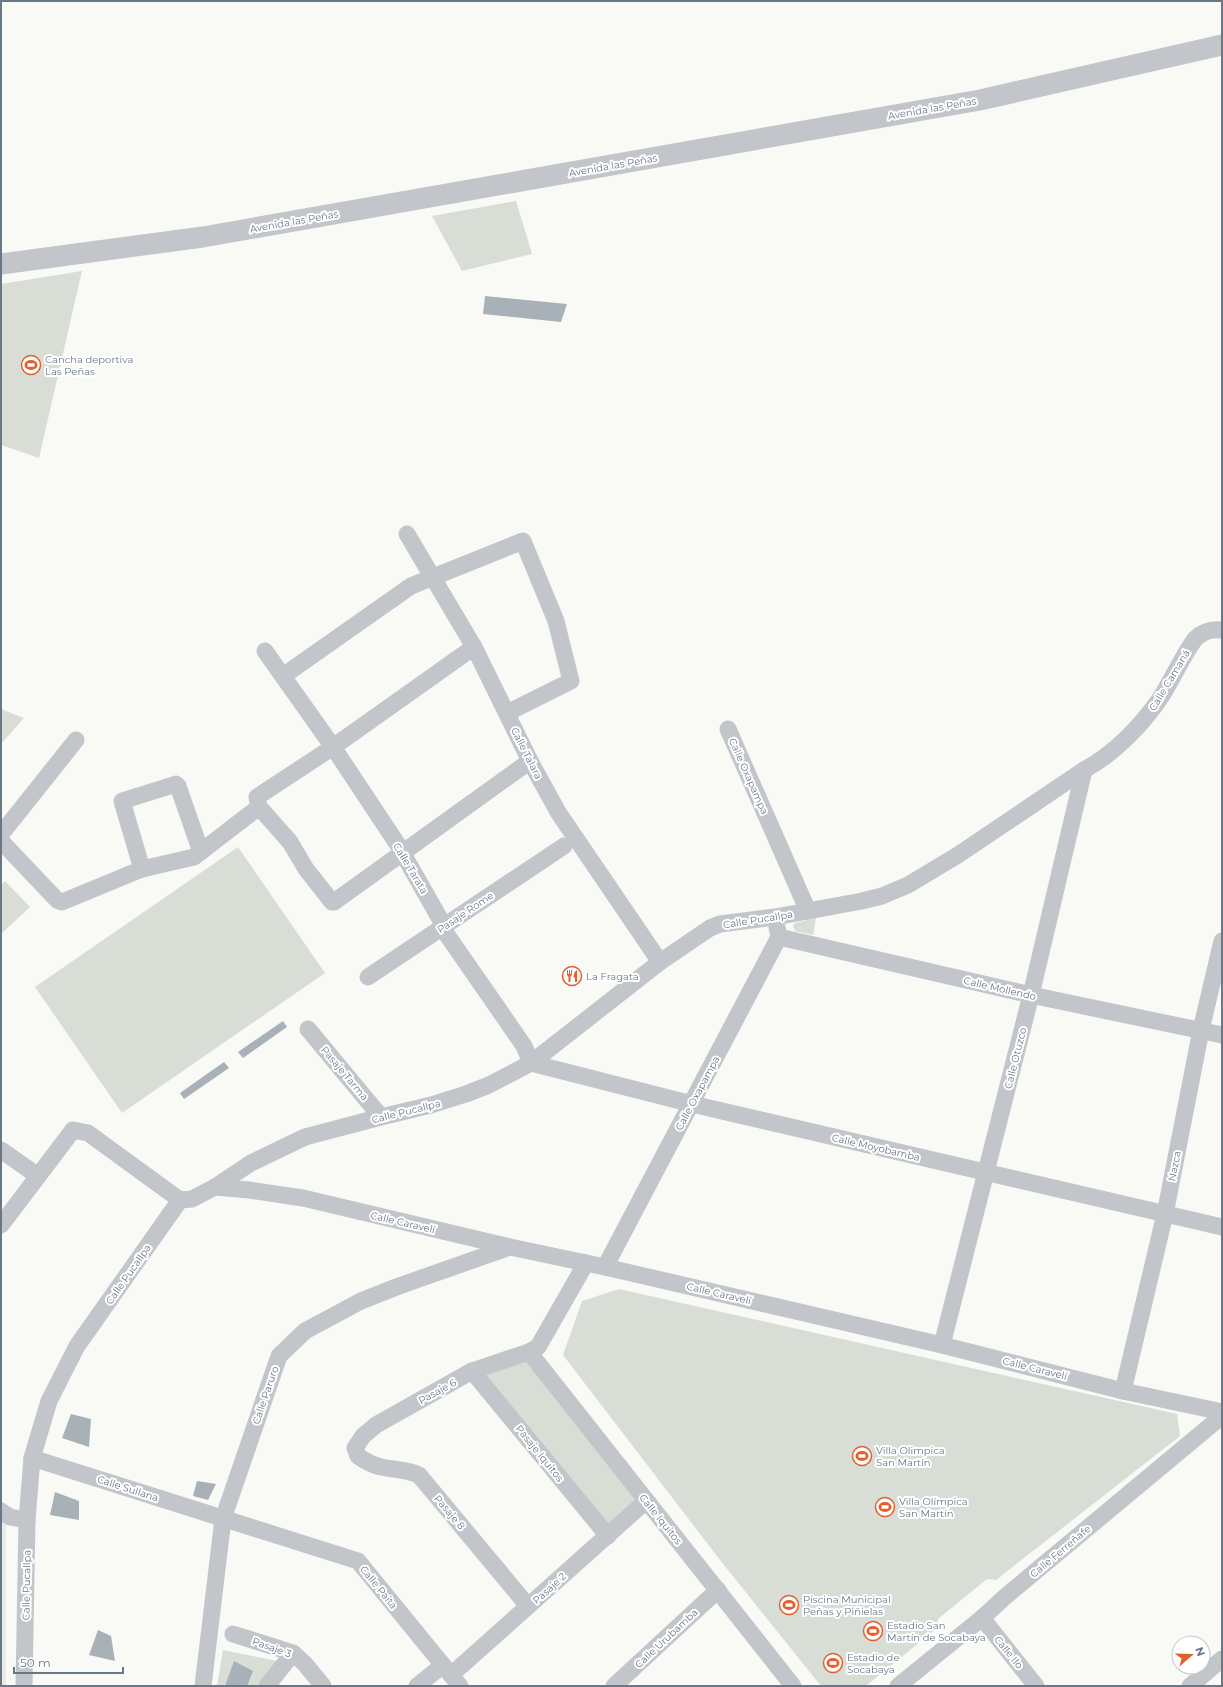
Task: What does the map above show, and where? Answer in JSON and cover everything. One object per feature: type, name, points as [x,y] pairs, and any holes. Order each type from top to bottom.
[{"type":"street","name":"Avenida las Peñas","points":[[1,264],[203,237],[980,100],[1222,45]]},
{"type":"street","name":"Calle Talara","points":[[408,534],[474,647],[530,761],[558,812],[660,962]]},
{"type":"street","points":[[283,676],[411,586],[523,541],[556,621],[571,681],[507,713]]},
{"type":"street","name":"Calle Camaná","points":[[1084,770],[1099,762],[1128,736],[1148,715],[1162,696],[1194,638],[1201,632],[1213,629],[1222,630]]},
{"type":"street","points":[[474,647],[333,747],[257,797],[259,807],[290,842],[306,869],[332,902],[530,761]]},
{"type":"street","name":"Calle Tarata","points":[[265,651],[333,747],[403,852],[444,926],[445,932],[524,1046],[531,1063]]},
{"type":"street","name":"Calle Oxapampa","points":[[728,729],[808,911]]},
{"type":"street","points":[[1,837],[2,833],[76,740]]},
{"type":"street","name":"Calle Pucallpa","points":[[24,1686],[27,1520],[32,1458],[49,1401],[77,1346],[180,1200],[192,1199],[215,1187],[251,1163],[305,1137],[381,1116],[431,1105],[466,1094],[503,1078],[531,1063],[660,962],[710,928],[727,923],[776,917],[882,896],[908,886],[958,855],[1084,770]]},
{"type":"street","name":"Calle Otuzco","points":[[942,1345],[1031,995],[1084,770]]},
{"type":"street","points":[[142,869],[122,801],[176,784],[201,852]]},
{"type":"street","points":[[1,841],[57,900],[62,902],[142,869],[194,856],[259,807]]},
{"type":"street","name":"Pasaje Rome","points":[[368,977],[564,846]]},
{"type":"street","points":[[776,917],[779,937]]},
{"type":"street","name":"Calle Oxapampa","points":[[605,1267],[779,937]]},
{"type":"street","name":"Calle Mollendo","points":[[779,937],[1031,995],[1222,1035]]},
{"type":"street","name":"Nazca","points":[[1123,1391],[1165,1214],[1201,1030],[1222,941]]},
{"type":"street","name":"Pasaje Tarma","points":[[308,1029],[381,1116]]},
{"type":"street","name":"Calle Moyobamba","points":[[531,1063],[692,1104],[1222,1228]]},
{"type":"street","points":[[1,1225],[73,1130],[88,1133],[180,1200]]},
{"type":"street","points":[[1,1150],[38,1176]]},
{"type":"street","name":"Calle Caravelí","points":[[215,1187],[249,1190],[303,1198],[510,1247],[605,1267],[942,1345],[1123,1391],[1222,1412]]},
{"type":"street","name":"Calle Paruro","points":[[203,1686],[223,1519],[278,1356],[305,1331],[361,1301],[510,1247]]},
{"type":"street","points":[[529,1352],[538,1348],[586,1263]]},
{"type":"street","name":"Pasaje 6","points":[[356,1448],[363,1436],[376,1425],[472,1371],[529,1352]]},
{"type":"street","name":"Calle Iquitos","points":[[529,1352],[793,1686]]},
{"type":"street","name":"Pasaje Iquitos","points":[[472,1371],[608,1536]]},
{"type":"street","name":"Calle Ferreñafe","points":[[898,1686],[982,1618],[1006,1596],[1222,1416]]},
{"type":"street","name":"Pasaje 8","points":[[356,1448],[358,1456],[368,1463],[381,1467],[412,1472],[419,1475],[528,1606]]},
{"type":"street","name":"Calle Sullana","points":[[32,1458],[223,1519]]},
{"type":"street","name":"Pasaje 2","points":[[417,1686],[451,1675],[646,1501]]},
{"type":"street","points":[[1,1511],[10,1517],[27,1520]]},
{"type":"street","name":"Calle Paita","points":[[223,1519],[358,1561],[451,1675]]},
{"type":"street","name":"Calle Urubamba","points":[[614,1686],[718,1590]]},
{"type":"street","name":"Calle Ilo","points":[[982,1618],[1036,1686]]},
{"type":"street","name":"Pasaje 3","points":[[233,1634],[293,1653],[305,1664],[323,1686]]},
{"type":"street","points":[[267,1686],[293,1653]]},
{"type":"street","points":[[1190,1686],[1222,1659]]},
{"type":"shaded area","points":[[516,201],[532,254],[462,271],[432,216]]},
{"type":"shaded area","name":"Cancha deportiva Las Peñas","points":[[82,271],[39,458],[1,445],[1,284]]},
{"type":"shaded area","points":[[1,709],[24,718],[1,744]]},
{"type":"shaded area","points":[[238,847],[325,973],[122,1113],[35,987]]},
{"type":"shaded area","points":[[5,881],[30,907],[1,934],[1,885]]},
{"type":"shaded area","points":[[816,918],[813,935],[795,931],[793,926],[795,923]]},
{"type":"shaded area","name":"Villa Olímpica San Martín","points":[[619,1289],[1177,1414],[1180,1436],[996,1580],[987,1579],[938,1619],[937,1628],[866,1686],[821,1686],[720,1560],[563,1355],[582,1301]]},
{"type":"shaded area","points":[[525,1360],[637,1498],[608,1524],[480,1373]]},
{"type":"shaded area","points":[[1,1519],[6,1523],[6,1686],[1,1686]]},
{"type":"shaded area","points":[[223,1650],[277,1661],[257,1686],[217,1686]]},
{"type":"building","points":[[485,296],[567,304],[561,322],[483,314]]},
{"type":"building","points":[[283,1021],[287,1027],[243,1058],[238,1052]]},
{"type":"building","points":[[224,1062],[229,1068],[184,1099],[180,1093]]},
{"type":"building","points":[[71,1414],[91,1419],[89,1447],[62,1438]]},
{"type":"building","points":[[197,1481],[216,1484],[208,1500],[193,1496]]},
{"type":"building","points":[[55,1492],[79,1501],[79,1520],[50,1515]]},
{"type":"building","points":[[98,1630],[111,1636],[115,1661],[89,1655]]},
{"type":"building","points":[[234,1661],[253,1671],[247,1686],[225,1686]]},
{"type":"place","name":"Cancha deportiva Las Peñas","points":[[31,365]]},
{"type":"place","name":"La Fragata","points":[[572,976]]},
{"type":"place","name":"Villa Olimpica San Martín","points":[[862,1456]]},
{"type":"place","name":"Villa Olímpica San Martín","points":[[885,1507]]},
{"type":"place","name":"Piscina Municipal Peñas y Piñielas","points":[[789,1605]]},
{"type":"place","name":"Estadio San Martín de Socabaya","points":[[873,1631]]},
{"type":"place","name":"Estadio de Socabaya","points":[[833,1663]]}]
